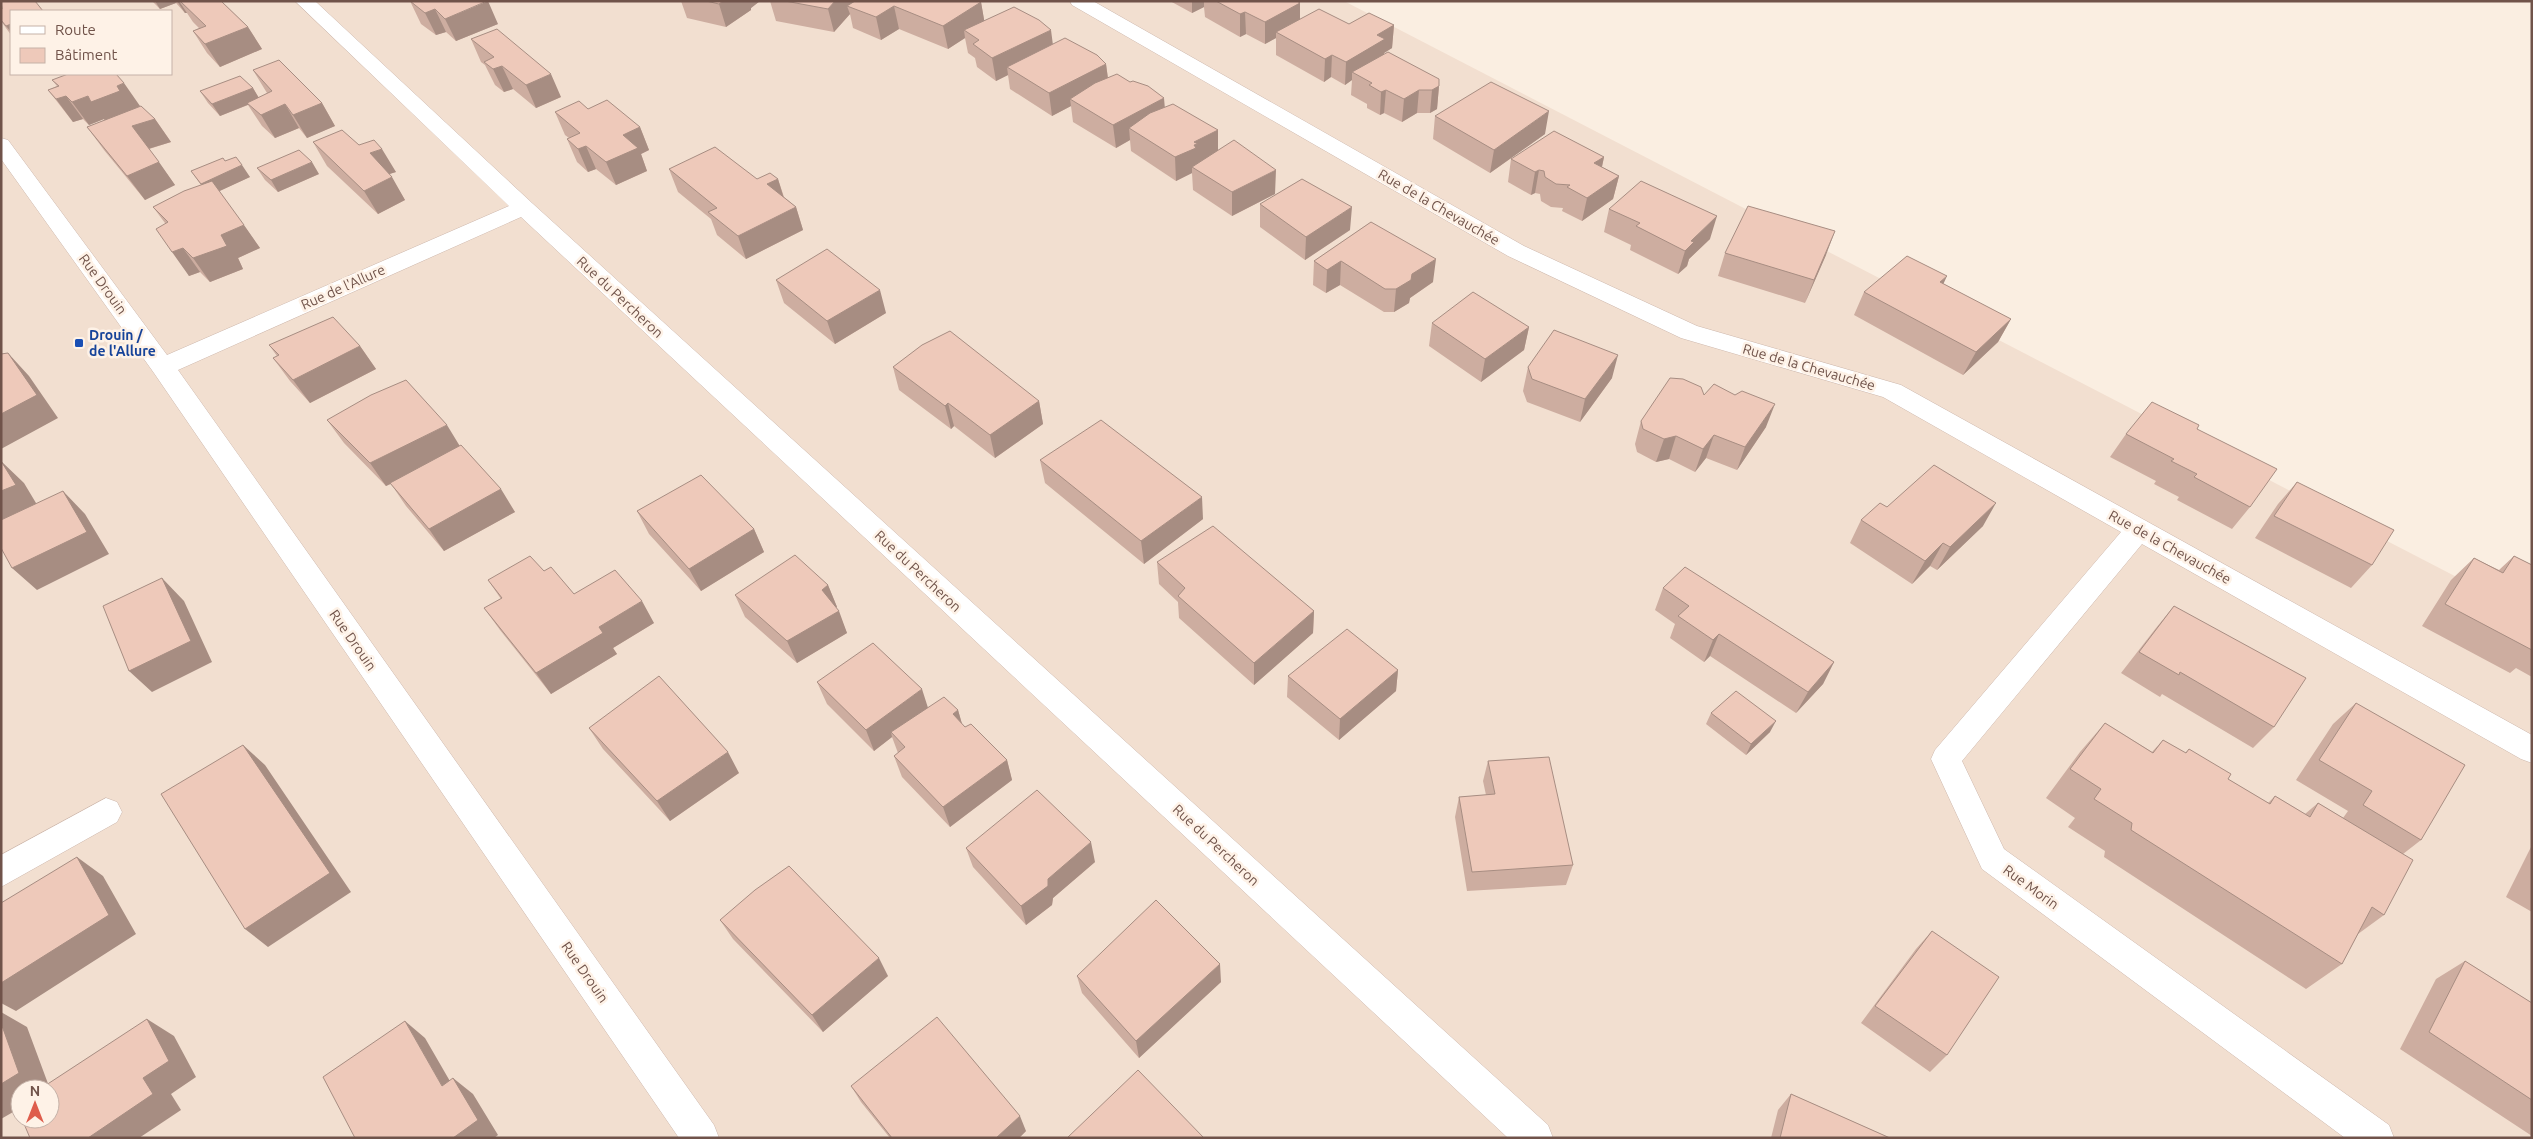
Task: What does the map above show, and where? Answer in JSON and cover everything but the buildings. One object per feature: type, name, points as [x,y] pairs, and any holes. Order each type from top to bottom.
[{"type":"street","name":"Rue du Percheron","points":[[304,1],[524,208],[1535,1138]]},
{"type":"street","name":"Rue de la Chevauchée","points":[[1079,1],[1516,251],[1689,332],[1892,391],[2532,750]]},
{"type":"street","name":"Rue Drouin","points":[[1,144],[163,367],[701,1138]]},
{"type":"street","name":"Rue de l'Allure","points":[[163,367],[524,208]]},
{"type":"street","name":"Rue Morin","points":[[2138,530],[1946,759],[1993,859],[2376,1138]]},
{"type":"street","points":[[1,872],[106,812]]},
{"type":"shaded area","points":[[1,1],[1344,1],[2532,616],[2532,1138],[1,1138]]},
{"type":"place","name":"Drouin / de l'Allure","points":[[79,343]]}]
